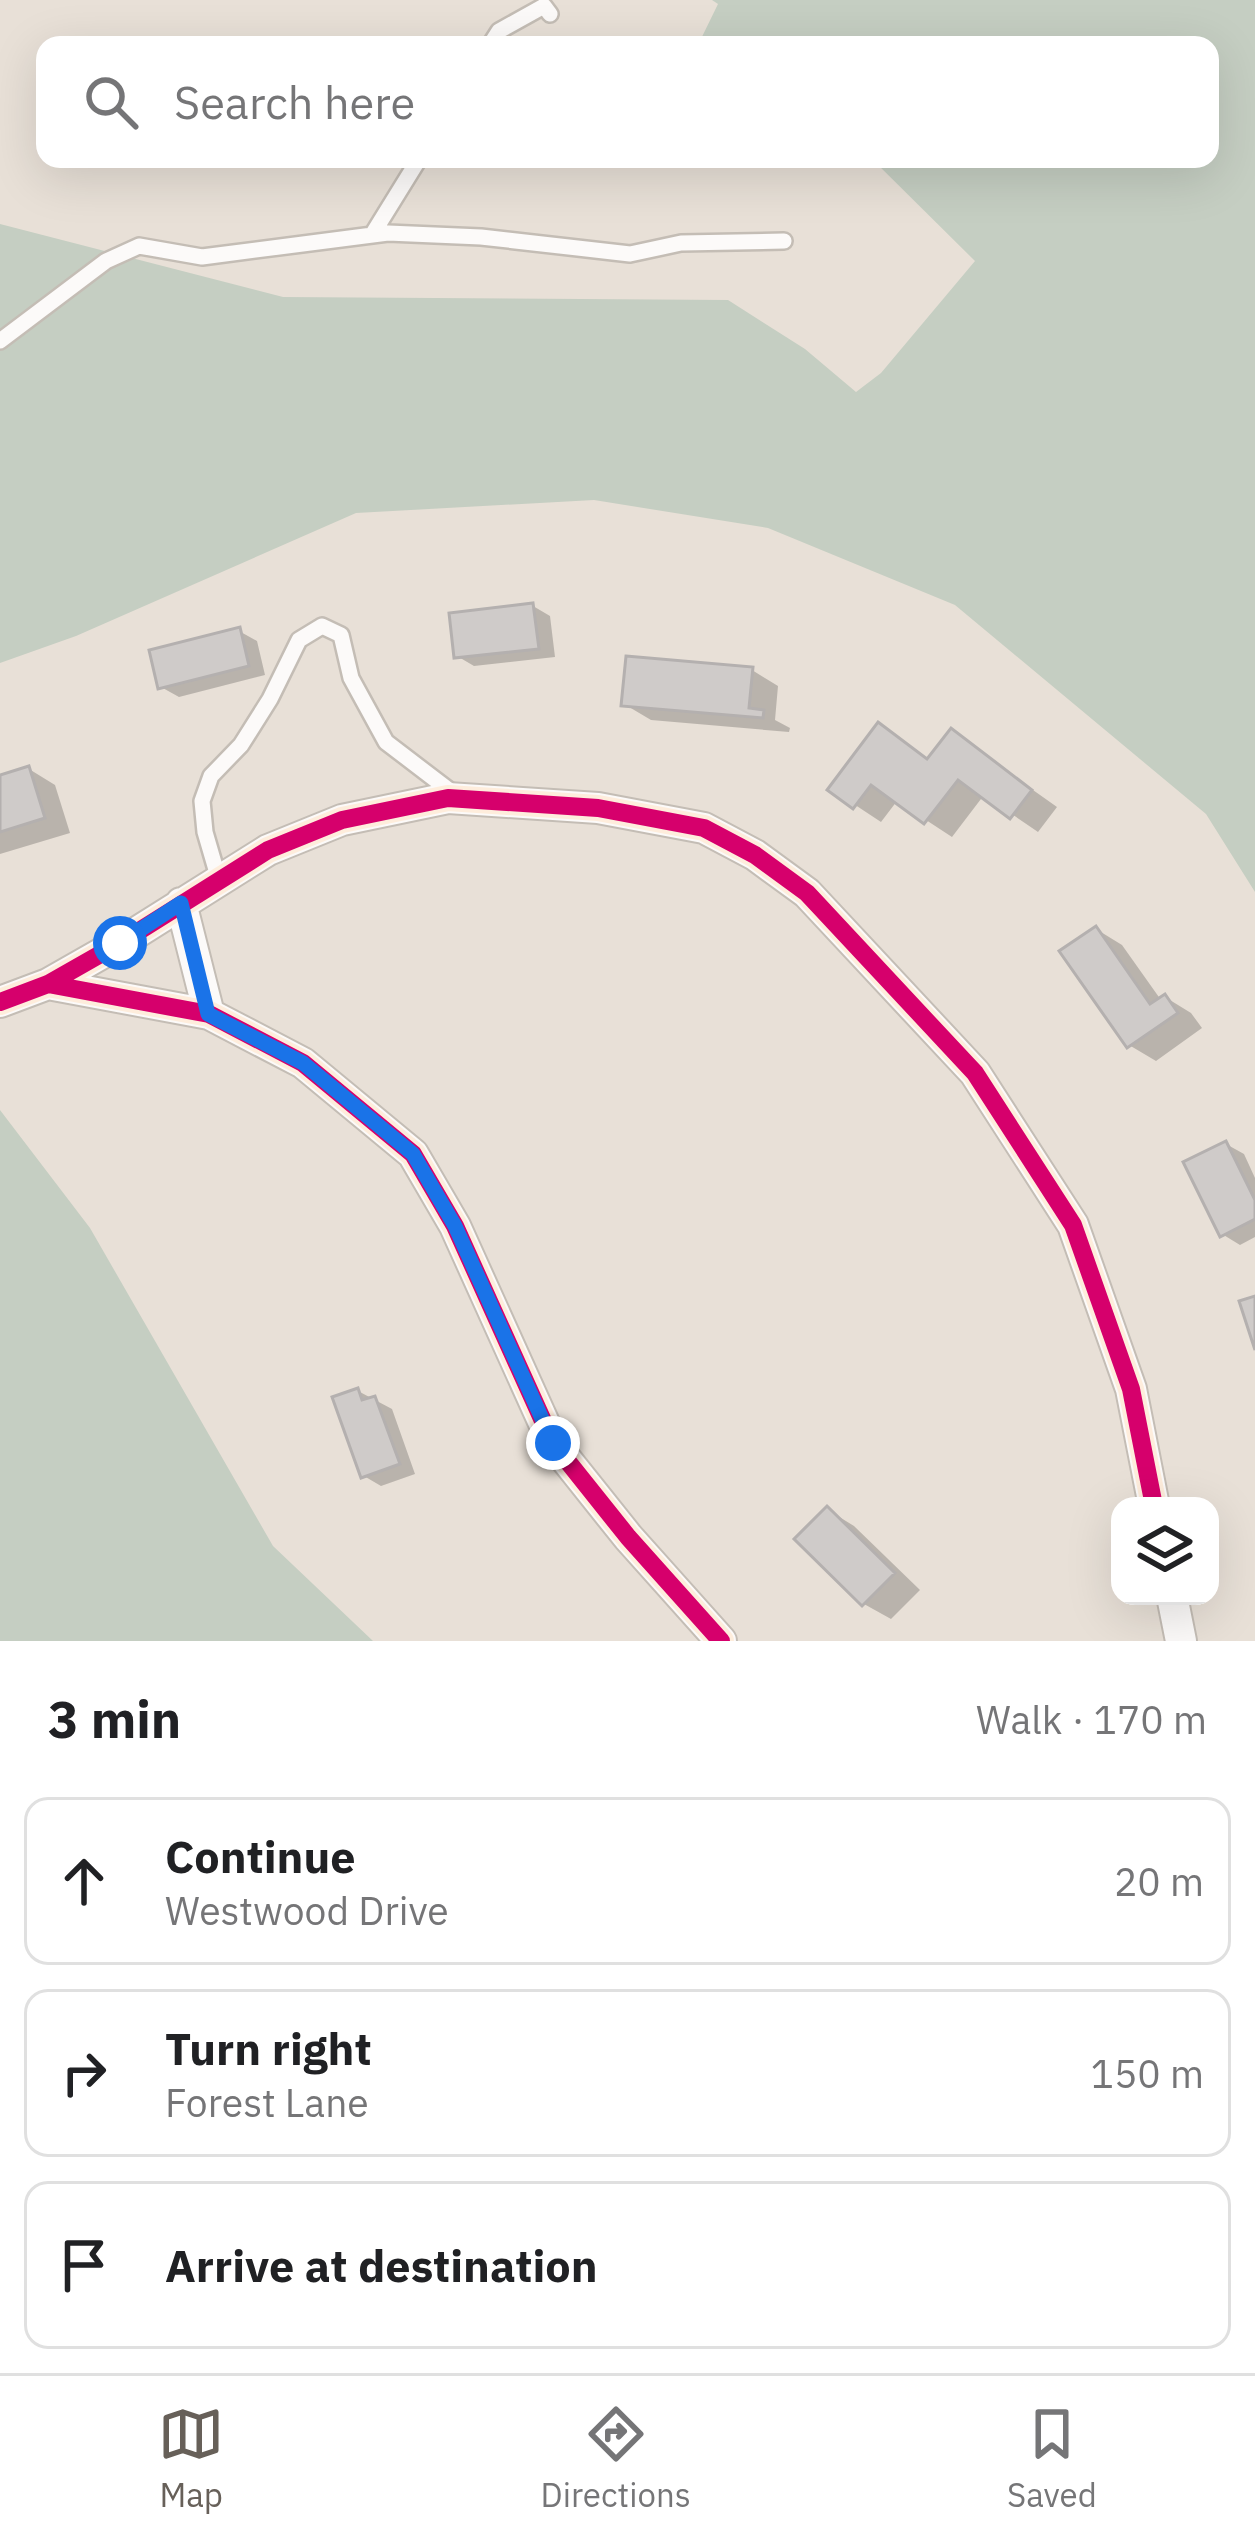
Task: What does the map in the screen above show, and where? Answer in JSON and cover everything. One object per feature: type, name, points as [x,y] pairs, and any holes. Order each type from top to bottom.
[{"type":"street","points":[[0,1002],[48,984],[268,850],[342,820],[460,799],[598,808],[704,828],[755,855],[807,893],[975,1072],[1072,1225],[1131,1389],[1152,1497]]},
{"type":"street","points":[[181,903],[208,1014]]},
{"type":"street","points":[[48,984],[208,1014],[303,1063],[413,1154],[455,1226],[553,1443],[628,1537],[721,1641]]},
{"type":"street","points":[[1174,1605],[1181,1641]]},
{"type":"lane","points":[[496,36],[544,6],[550,14]]},
{"type":"lane","points":[[372,235],[413,168]]},
{"type":"lane","points":[[0,341],[106,261],[139,246],[202,257],[372,235],[481,237],[630,254],[681,243],[784,241]]},
{"type":"lane","points":[[219,880],[202,801],[212,776],[241,745],[299,640],[322,626],[341,635],[351,678],[386,742],[460,799]]},
{"type":"shaded area","points":[[712,0],[1255,0],[1255,892],[1206,814],[955,605],[768,528],[594,500],[356,513],[76,636],[0,663],[0,224],[283,297],[728,300],[805,349],[856,392],[881,373],[975,261],[881,168],[1219,168],[1219,36],[702,36],[718,4]]},
{"type":"shaded area","points":[[0,1110],[90,1228],[273,1546],[373,1641],[0,1641]]},
{"type":"building","points":[[533,603],[539,649],[454,658],[449,613]]},
{"type":"building","points":[[240,627],[249,666],[158,689],[149,650]]},
{"type":"building","points":[[626,656],[753,667],[749,708],[764,710],[763,718],[621,706]]},
{"type":"building","points":[[878,722],[927,759],[951,728],[1032,790],[1010,819],[958,780],[924,824],[871,785],[853,809],[827,790]]},
{"type":"building","points":[[29,766],[45,818],[0,832],[0,775]]},
{"type":"building","points":[[1096,926],[1150,1004],[1165,994],[1178,1013],[1127,1048],[1059,951]]},
{"type":"building","points":[[1226,1141],[1255,1200],[1255,1219],[1220,1237],[1183,1162]]},
{"type":"building","points":[[1255,1296],[1255,1350],[1239,1301]]},
{"type":"building","points":[[358,1388],[362,1400],[375,1396],[400,1464],[361,1478],[332,1397]]},
{"type":"building","points":[[827,1506],[895,1573],[862,1606],[794,1539]]},
{"type":"cycle path","points":[[0,1002],[48,984],[268,850],[342,820],[448,798],[598,808],[704,828],[755,855],[807,893],[975,1073],[1073,1225],[1131,1389],[1152,1497]]},
{"type":"cycle path","points":[[48,984],[209,1014],[303,1063],[413,1154],[455,1226],[553,1443],[628,1537],[721,1641]]},
{"type":"route","points":[[120,943],[181,903],[208,1014],[303,1063],[413,1154],[455,1226],[553,1443]]}]
